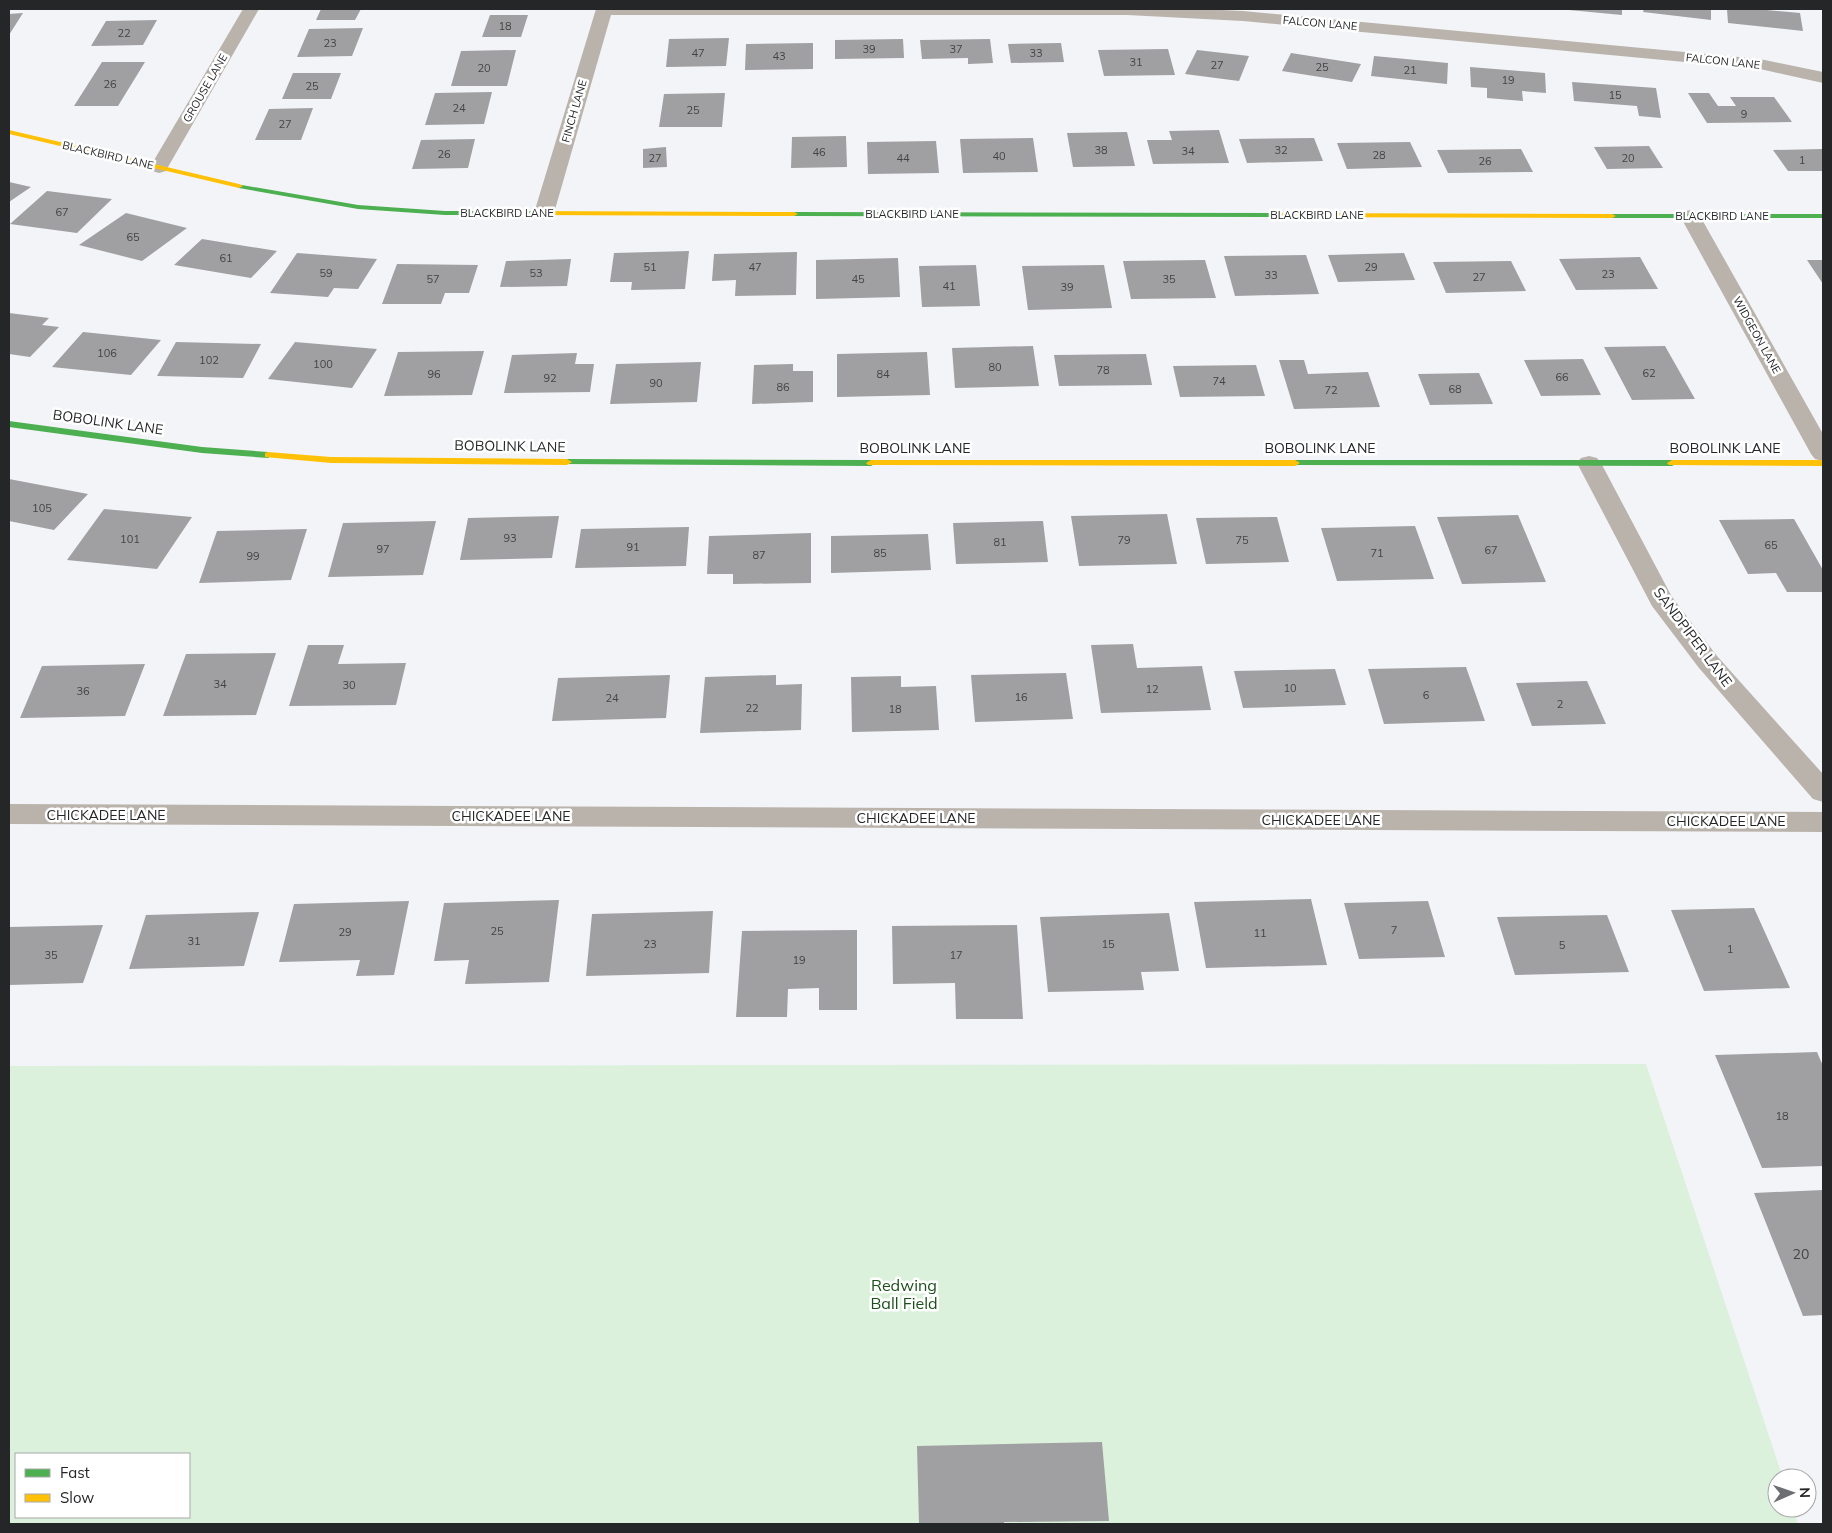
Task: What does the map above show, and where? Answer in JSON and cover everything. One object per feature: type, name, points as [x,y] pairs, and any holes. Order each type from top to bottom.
[{"type":"street","name":"GROUSE LANE","points":[[159,167],[251,9]]},
{"type":"street","name":"FALCON LANE","points":[[604,10],[1127,10],[1179,12],[1243,16],[1760,64],[1812,74],[1823,78]]},
{"type":"street","name":"FINCH LANE","points":[[544,213],[604,10]]},
{"type":"street","name":"BLACKBIRD LANE","points":[[9,132],[159,167],[220,184],[348,206],[445,213],[1823,216]]},
{"type":"street","name":"WIDGEON LANE","points":[[1690,216],[1823,454]]},
{"type":"street","name":"BOBOLINK LANE","points":[[9,424],[202,450],[331,460],[660,463],[1823,463]]},
{"type":"street","name":"SANDPIPER LANE","points":[[1589,463],[1661,600],[1708,662],[1823,792]]},
{"type":"street","name":"CHICKADEE LANE","points":[[9,814],[1823,822]]},
{"type":"green space","name":"Redwing Ball Field","points":[[1646,1064],[1780,1468],[1767,1468],[1767,1518],[1796,1518],[1798,1524],[9,1524],[9,1066]]},
{"type":"building","points":[[321,9],[361,9],[355,20],[316,20]]},
{"type":"building","points":[[1622,9],[1622,15],[1569,10]]},
{"type":"building","points":[[1644,9],[1711,9],[1711,20],[1643,12]]},
{"type":"building","points":[[1727,9],[1756,9],[1800,13],[1803,31],[1728,23]]},
{"type":"building","points":[[23,13],[9,35],[9,14]]},
{"type":"building","points":[[490,15],[528,15],[521,37],[482,37]]},
{"type":"building","points":[[157,20],[143,45],[91,46],[106,21]]},
{"type":"building","points":[[363,28],[352,56],[297,57],[309,29]]},
{"type":"building","points":[[729,38],[726,66],[666,67],[669,39]]},
{"type":"building","points":[[903,39],[904,58],[835,59],[835,40]]},
{"type":"building","points":[[990,39],[993,63],[968,64],[968,58],[922,59],[920,40]]},
{"type":"building","points":[[813,43],[813,69],[745,70],[746,44]]},
{"type":"building","points":[[1061,43],[1064,62],[1011,63],[1008,44]]},
{"type":"building","points":[[1168,49],[1175,75],[1104,76],[1098,50]]},
{"type":"building","points":[[516,50],[507,86],[451,86],[461,51]]},
{"type":"building","points":[[1197,50],[1249,56],[1239,81],[1185,74]]},
{"type":"building","points":[[1291,53],[1361,64],[1352,82],[1282,71]]},
{"type":"building","points":[[1374,56],[1448,63],[1447,84],[1371,76]]},
{"type":"building","points":[[102,62],[145,62],[118,106],[74,106]]},
{"type":"building","points":[[1470,67],[1545,73],[1546,93],[1522,91],[1523,101],[1487,98],[1487,88],[1471,87]]},
{"type":"building","points":[[293,73],[341,73],[331,99],[282,99]]},
{"type":"building","points":[[1572,82],[1656,88],[1661,118],[1639,116],[1637,106],[1574,101]]},
{"type":"building","points":[[492,92],[484,124],[425,125],[435,93]]},
{"type":"building","points":[[725,93],[722,127],[659,127],[664,94]]},
{"type":"building","points":[[1688,93],[1709,93],[1718,106],[1736,106],[1730,97],[1774,97],[1792,122],[1707,123]]},
{"type":"building","points":[[313,108],[301,140],[255,140],[269,109]]},
{"type":"building","points":[[1219,130],[1229,163],[1153,164],[1147,140],[1172,140],[1169,131]]},
{"type":"building","points":[[1127,132],[1135,166],[1073,167],[1067,133]]},
{"type":"building","points":[[846,136],[847,167],[791,168],[792,137]]},
{"type":"building","points":[[1033,138],[1038,172],[963,173],[960,139]]},
{"type":"building","points":[[1314,138],[1323,161],[1247,163],[1239,139]]},
{"type":"building","points":[[475,139],[468,168],[412,169],[421,140]]},
{"type":"building","points":[[936,141],[939,173],[868,174],[867,142]]},
{"type":"building","points":[[1410,142],[1422,167],[1347,169],[1337,143]]},
{"type":"building","points":[[1649,146],[1663,168],[1607,169],[1594,147]]},
{"type":"building","points":[[666,147],[667,167],[643,168],[643,149]]},
{"type":"building","points":[[1521,149],[1533,172],[1448,173],[1437,150]]},
{"type":"building","points":[[1823,149],[1823,171],[1788,171],[1773,150]]},
{"type":"building","points":[[9,182],[31,187],[9,202]]},
{"type":"building","points":[[47,191],[112,199],[77,233],[10,224]]},
{"type":"building","points":[[126,213],[187,228],[142,261],[79,245]]},
{"type":"building","points":[[202,239],[277,251],[251,278],[174,265]]},
{"type":"building","points":[[689,251],[685,289],[631,290],[632,282],[610,282],[614,253]]},
{"type":"building","points":[[797,252],[796,295],[735,296],[736,280],[712,281],[714,254]]},
{"type":"building","points":[[297,253],[377,259],[358,289],[334,288],[328,297],[270,293]]},
{"type":"building","points":[[1404,253],[1415,280],[1338,282],[1328,255]]},
{"type":"building","points":[[1306,255],[1319,294],[1235,296],[1224,256]]},
{"type":"building","points":[[1640,257],[1658,289],[1576,290],[1559,259]]},
{"type":"building","points":[[898,258],[900,297],[816,299],[816,260]]},
{"type":"building","points":[[571,259],[567,286],[500,287],[506,261]]},
{"type":"building","points":[[1205,260],[1216,298],[1131,299],[1123,261]]},
{"type":"building","points":[[1807,260],[1823,260],[1823,284]]},
{"type":"building","points":[[1511,261],[1526,291],[1446,293],[1433,262]]},
{"type":"building","points":[[397,264],[478,265],[469,293],[445,293],[441,304],[382,304]]},
{"type":"building","points":[[976,265],[980,306],[922,307],[919,266]]},
{"type":"building","points":[[1104,265],[1112,308],[1028,310],[1022,266]]},
{"type":"building","points":[[9,313],[49,318],[42,325],[59,327],[30,357],[9,354]]},
{"type":"building","points":[[83,332],[161,340],[131,375],[52,367]]},
{"type":"building","points":[[176,342],[261,344],[243,378],[157,376]]},
{"type":"building","points":[[295,342],[377,349],[352,388],[268,379]]},
{"type":"building","points":[[1033,346],[1039,386],[955,388],[952,348]]},
{"type":"building","points":[[1665,346],[1695,399],[1632,400],[1604,347]]},
{"type":"building","points":[[484,351],[472,395],[384,396],[398,352]]},
{"type":"building","points":[[927,352],[930,395],[837,397],[837,354]]},
{"type":"building","points":[[577,353],[575,364],[594,364],[590,392],[504,393],[512,355]]},
{"type":"building","points":[[1146,354],[1152,385],[1059,386],[1054,355]]},
{"type":"building","points":[[1583,359],[1601,395],[1541,396],[1524,360]]},
{"type":"building","points":[[1279,360],[1304,360],[1308,374],[1368,372],[1380,407],[1294,409]]},
{"type":"building","points":[[701,362],[697,402],[610,404],[616,364]]},
{"type":"building","points":[[793,364],[793,371],[813,371],[813,402],[752,404],[754,365]]},
{"type":"building","points":[[1256,365],[1265,396],[1180,397],[1173,366]]},
{"type":"building","points":[[1479,373],[1493,404],[1430,405],[1418,374]]},
{"type":"building","points":[[9,479],[88,494],[54,530],[9,521]]},
{"type":"building","points":[[104,509],[192,517],[157,569],[67,560]]},
{"type":"building","points":[[1167,514],[1177,564],[1079,566],[1071,516]]},
{"type":"building","points":[[1518,515],[1546,582],[1462,584],[1437,517]]},
{"type":"building","points":[[559,516],[552,558],[460,560],[468,518]]},
{"type":"building","points":[[1277,517],[1289,562],[1206,564],[1196,518]]},
{"type":"building","points":[[1794,519],[1823,570],[1823,592],[1787,592],[1776,573],[1748,574],[1719,520]]},
{"type":"building","points":[[436,521],[423,575],[328,577],[343,523]]},
{"type":"building","points":[[1043,521],[1048,562],[956,564],[953,523]]},
{"type":"building","points":[[1415,526],[1434,579],[1337,581],[1321,528]]},
{"type":"building","points":[[689,527],[686,566],[575,568],[581,529]]},
{"type":"building","points":[[307,529],[291,580],[199,583],[217,531]]},
{"type":"building","points":[[811,533],[811,583],[733,584],[733,574],[707,574],[709,536]]},
{"type":"building","points":[[928,534],[931,570],[831,573],[831,536]]},
{"type":"building","points":[[1133,644],[1137,668],[1202,666],[1211,710],[1101,713],[1091,645]]},
{"type":"building","points":[[308,645],[344,645],[338,664],[406,663],[396,705],[289,706]]},
{"type":"building","points":[[276,653],[256,715],[163,716],[186,654]]},
{"type":"building","points":[[145,664],[125,716],[20,718],[42,666]]},
{"type":"building","points":[[1466,667],[1485,721],[1384,724],[1368,669]]},
{"type":"building","points":[[1335,669],[1346,705],[1243,708],[1234,671]]},
{"type":"building","points":[[1066,673],[1073,719],[975,722],[971,675]]},
{"type":"building","points":[[670,675],[666,718],[552,721],[558,678]]},
{"type":"building","points":[[776,675],[776,685],[802,684],[801,730],[700,733],[705,677]]},
{"type":"building","points":[[901,676],[901,687],[936,686],[939,730],[852,732],[851,677]]},
{"type":"building","points":[[1587,681],[1606,724],[1532,726],[1516,683]]},
{"type":"building","points":[[1311,899],[1327,965],[1206,968],[1194,902]]},
{"type":"building","points":[[559,900],[549,982],[465,984],[469,960],[434,961],[444,903]]},
{"type":"building","points":[[409,901],[394,975],[356,976],[360,960],[279,962],[294,904]]},
{"type":"building","points":[[1428,901],[1445,957],[1359,959],[1344,903]]},
{"type":"building","points":[[1754,908],[1790,988],[1704,991],[1671,910]]},
{"type":"building","points":[[713,911],[709,973],[586,976],[592,914]]},
{"type":"building","points":[[259,912],[244,966],[129,969],[146,915]]},
{"type":"building","points":[[1169,913],[1179,971],[1141,972],[1144,990],[1048,992],[1040,917]]},
{"type":"building","points":[[1607,915],[1629,972],[1515,975],[1497,917]]},
{"type":"building","points":[[103,925],[83,983],[9,985],[9,927]]},
{"type":"building","points":[[1017,925],[1023,1019],[956,1019],[955,983],[893,984],[892,926]]},
{"type":"building","points":[[857,930],[857,1010],[819,1010],[819,988],[788,989],[787,1017],[736,1017],[742,931]]},
{"type":"building","points":[[1817,1052],[1823,1066],[1823,1166],[1762,1168],[1715,1055]]},
{"type":"building","points":[[1823,1190],[1823,1315],[1803,1316],[1754,1193]]},
{"type":"building","points":[[1102,1442],[1109,1521],[919,1524],[917,1446]]},
{"type":"traffic: fast","points":[[239,186],[358,207],[445,213],[534,213]]},
{"type":"traffic: fast","points":[[794,214],[1275,215]]},
{"type":"traffic: fast","points":[[1612,216],[1823,216]]},
{"type":"traffic: fast","points":[[9,424],[202,450],[268,455]]},
{"type":"traffic: fast","points":[[567,462],[871,463]]},
{"type":"traffic: fast","points":[[1295,463],[1672,463]]},
{"type":"traffic: slow","points":[[9,132],[239,186]]},
{"type":"traffic: slow","points":[[534,213],[794,214]]},
{"type":"traffic: slow","points":[[1275,215],[1612,216]]},
{"type":"traffic: slow","points":[[268,455],[331,460],[567,462]]},
{"type":"traffic: slow","points":[[871,463],[1295,463]]},
{"type":"traffic: slow","points":[[1672,463],[1823,463]]}]
